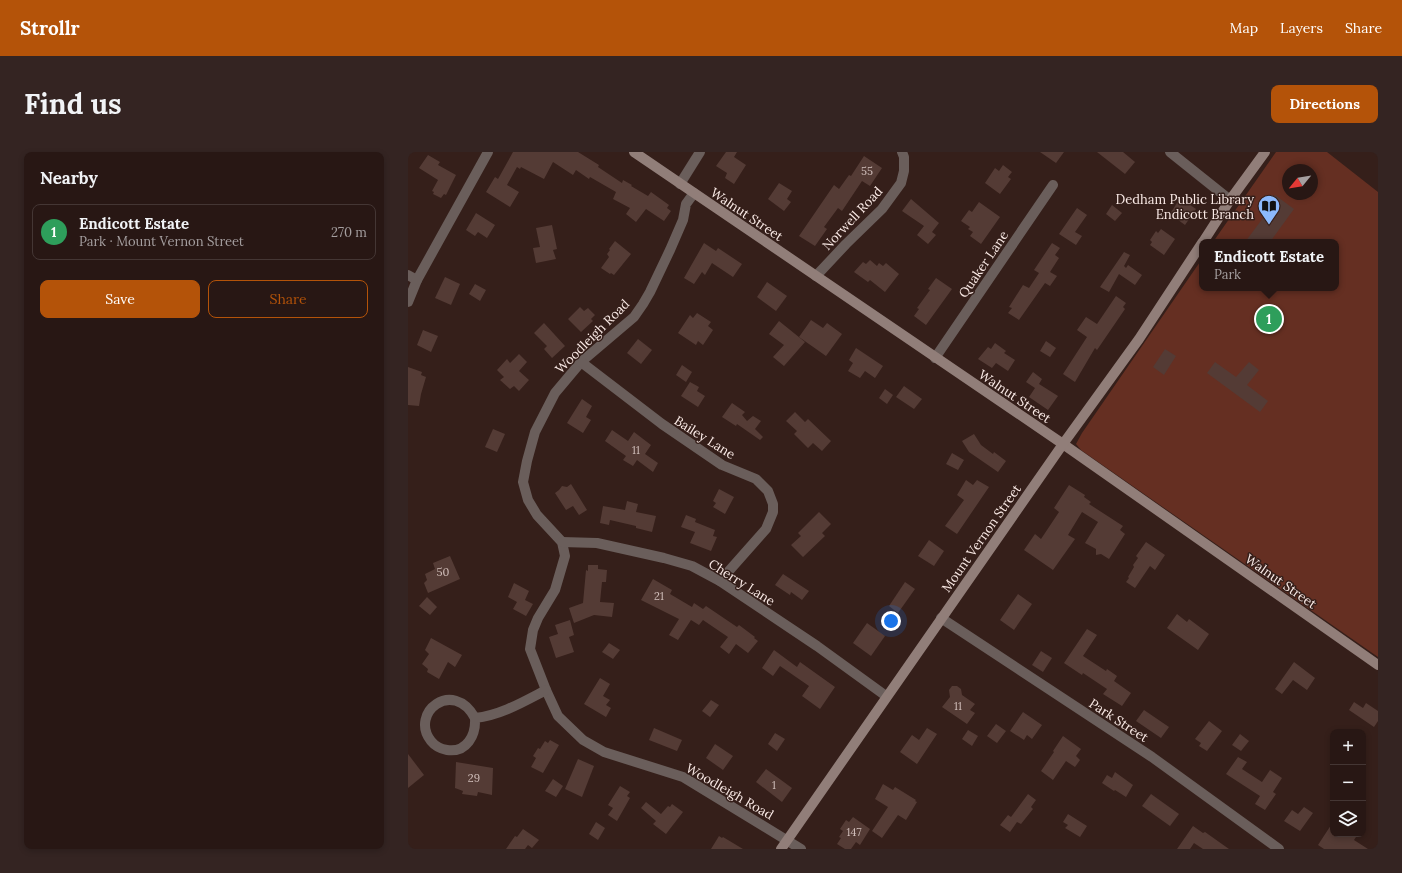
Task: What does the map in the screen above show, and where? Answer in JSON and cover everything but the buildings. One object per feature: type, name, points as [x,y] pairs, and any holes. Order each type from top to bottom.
[{"type":"street","points":[[408,302],[417,280],[488,152]]},
{"type":"street","name":"Walnut Street","points":[[634,152],[1063,444],[1378,665]]},
{"type":"street","points":[[680,184],[700,152]]},
{"type":"street","name":"Norwell Road","points":[[816,276],[882,209],[901,182],[904,171],[904,157],[902,152]]},
{"type":"street","points":[[1170,152],[1230,200]]},
{"type":"street","name":"Mount Vernon Street","points":[[1204,239],[1265,152]]},
{"type":"street","name":"Quaker Lane","points":[[935,358],[1053,185]]},
{"type":"street","name":"Woodleigh Road","points":[[694,194],[686,204],[683,220],[650,292],[634,317],[581,362],[555,393],[535,432],[526,461],[523,482],[528,500],[537,515],[562,542],[565,556],[555,590],[538,618],[533,630],[530,649],[558,716],[583,740],[604,752],[683,777],[801,849]]},
{"type":"street","name":"Mount Vernon Street","points":[[781,849],[886,696],[1063,444],[1139,339],[1199,247]]},
{"type":"street","points":[[408,275],[417,280]]},
{"type":"street","name":"Bailey Lane","points":[[581,362],[662,424],[722,465],[756,479],[768,491],[773,504],[773,512],[766,528],[720,581]]},
{"type":"street","name":"Cherry Lane","points":[[562,542],[597,543],[692,566],[720,581],[817,646],[886,696]]},
{"type":"street","name":"Park Street","points":[[941,618],[1152,757],[1279,849]]},
{"type":"street","points":[[475,718],[487,717],[508,710],[546,690]]},
{"type":"street","points":[[448,700],[456,700],[464,704],[470,709],[475,718],[474,733],[470,741],[457,750],[448,750],[433,744],[428,738],[425,730],[425,722],[432,707],[440,702],[448,700]]},
{"type":"shaded area","points":[[1276,152],[1327,152],[1378,192],[1378,657],[1081,450],[1076,444],[1082,433],[1199,263],[1199,291],[1339,291],[1339,239],[1215,239]]},
{"type":"place","name":"Dedham Public Library Endicott Branch","points":[[1269,226]]},
{"type":"place","name":"Endicott Estate","points":[[1269,319]]}]
